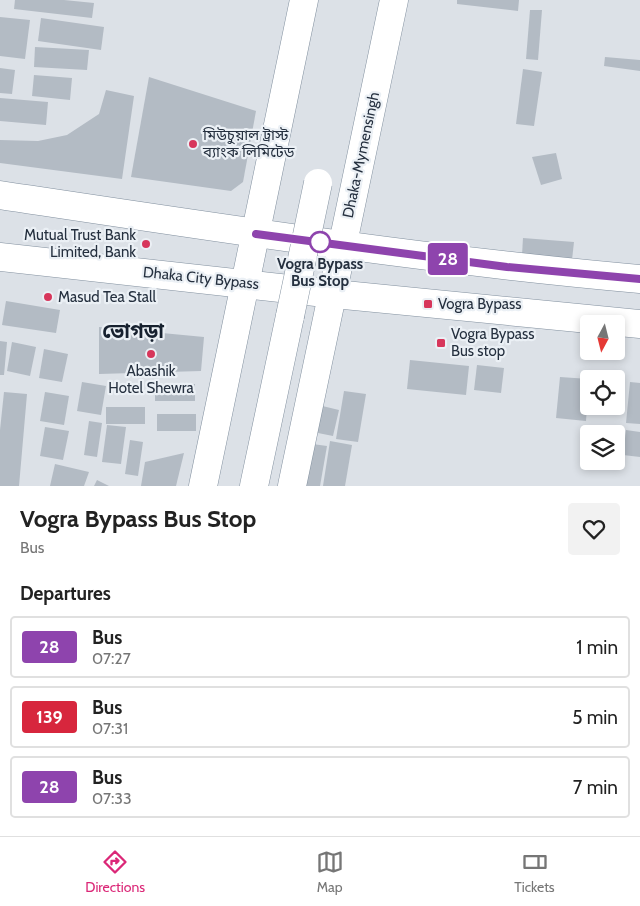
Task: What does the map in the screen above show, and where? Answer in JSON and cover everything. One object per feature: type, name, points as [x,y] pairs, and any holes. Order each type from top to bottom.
[{"type":"highway","points":[[203,486],[247,283],[304,0]]},
{"type":"highway","name":"Dhaka-Mymensingh","points":[[292,486],[334,294],[394,0]]},
{"type":"highway","points":[[254,486],[318,183]]},
{"type":"highway","points":[[0,196],[256,234],[507,267],[640,279]]},
{"type":"highway","name":"Dhaka City Bypass","points":[[0,257],[334,294],[640,324]]},
{"type":"building","points":[[15,0],[64,0],[94,3],[92,18],[14,9]]},
{"type":"building","points":[[457,0],[519,0],[518,11],[457,4]]},
{"type":"building","points":[[530,10],[542,10],[538,60],[526,59]]},
{"type":"building","points":[[0,17],[30,20],[25,59],[0,56]]},
{"type":"building","points":[[41,18],[104,27],[101,50],[38,41]]},
{"type":"building","points":[[35,47],[89,50],[87,70],[34,67]]},
{"type":"building","points":[[605,57],[640,60],[640,71],[604,66]]},
{"type":"building","points":[[0,68],[15,70],[12,94],[0,93]]},
{"type":"building","points":[[523,69],[542,72],[534,126],[516,124]]},
{"type":"building","points":[[34,75],[72,78],[70,100],[32,96]]},
{"type":"building","name":"মিউচুয়াল ট্রাস্ট ব্যাংক লিমিটেড","points":[[149,77],[256,111],[243,182],[231,191],[131,177]]},
{"type":"building","points":[[106,90],[134,96],[122,179],[0,163],[0,140],[38,141],[67,135],[99,114]]},
{"type":"building","points":[[0,98],[48,102],[46,125],[0,121]]},
{"type":"building","points":[[556,153],[562,179],[541,185],[532,157]]},
{"type":"building","points":[[523,238],[574,242],[572,260],[522,255]]},
{"type":"building","points":[[6,301],[60,310],[56,333],[2,325]]},
{"type":"building","name":"Abashik Hotel Shewra","points":[[99,327],[204,337],[201,371],[99,374]]},
{"type":"building","points":[[0,341],[7,342],[4,375],[0,375]]},
{"type":"building","points":[[12,342],[36,347],[30,376],[7,371]]},
{"type":"building","points":[[44,349],[68,354],[62,382],[39,378]]},
{"type":"building","points":[[410,360],[469,366],[466,395],[407,389]]},
{"type":"building","points":[[477,365],[504,368],[501,393],[474,390]]},
{"type":"building","points":[[560,377],[580,378],[580,415],[586,415],[586,421],[556,418]]},
{"type":"building","points":[[82,382],[106,386],[101,415],[77,411]]},
{"type":"building","points":[[630,382],[640,383],[640,424],[626,423]]},
{"type":"building","points":[[155,384],[195,384],[195,401],[155,401]]},
{"type":"building","points":[[344,391],[366,394],[358,442],[336,439]]},
{"type":"building","points":[[4,392],[27,394],[19,486],[0,486],[0,430]]},
{"type":"building","points":[[45,392],[69,396],[64,425],[40,421]]},
{"type":"building","points":[[314,404],[339,410],[333,436],[308,431]]},
{"type":"building","points":[[106,407],[145,407],[145,424],[106,424]]},
{"type":"building","points":[[157,414],[196,414],[196,431],[157,431]]},
{"type":"building","points":[[89,421],[102,423],[97,457],[84,455]]},
{"type":"building","points":[[107,425],[126,427],[121,464],[102,462]]},
{"type":"building","points":[[45,427],[69,431],[63,460],[40,456]]},
{"type":"building","points":[[626,430],[640,432],[640,457],[625,455]]},
{"type":"building","points":[[130,440],[143,442],[138,476],[125,474]]},
{"type":"building","points":[[330,441],[352,445],[345,486],[323,486]]},
{"type":"building","points":[[305,443],[327,446],[320,486],[298,486]]},
{"type":"building","points":[[184,453],[176,486],[141,486],[145,462]]},
{"type":"building","points":[[55,464],[89,472],[84,486],[50,486]]},
{"type":"building","points":[[97,480],[109,486],[94,486]]},
{"type":"bus line","name":"28","points":[[256,234],[507,267],[640,279]]},
{"type":"place","name":"মিউচুয়াল ট্রাস্ট ব্যাংক লিমিটেড","points":[[193,144]]},
{"type":"place","name":"Vogra Bypass Bus Stop","points":[[320,242]]},
{"type":"place","name":"Mutual Trust Bank Limited, Bank","points":[[146,244]]},
{"type":"place","name":"Masud Tea Stall","points":[[48,297]]},
{"type":"place","name":"Vogra Bypass","points":[[428,304]]},
{"type":"place","name":"Vogra Bypass Bus stop","points":[[441,343]]},
{"type":"place","name":"Abashik Hotel Shewra","points":[[151,354]]},
{"type":"district","name":"ভোগড়া","points":[[133,331]]}]
